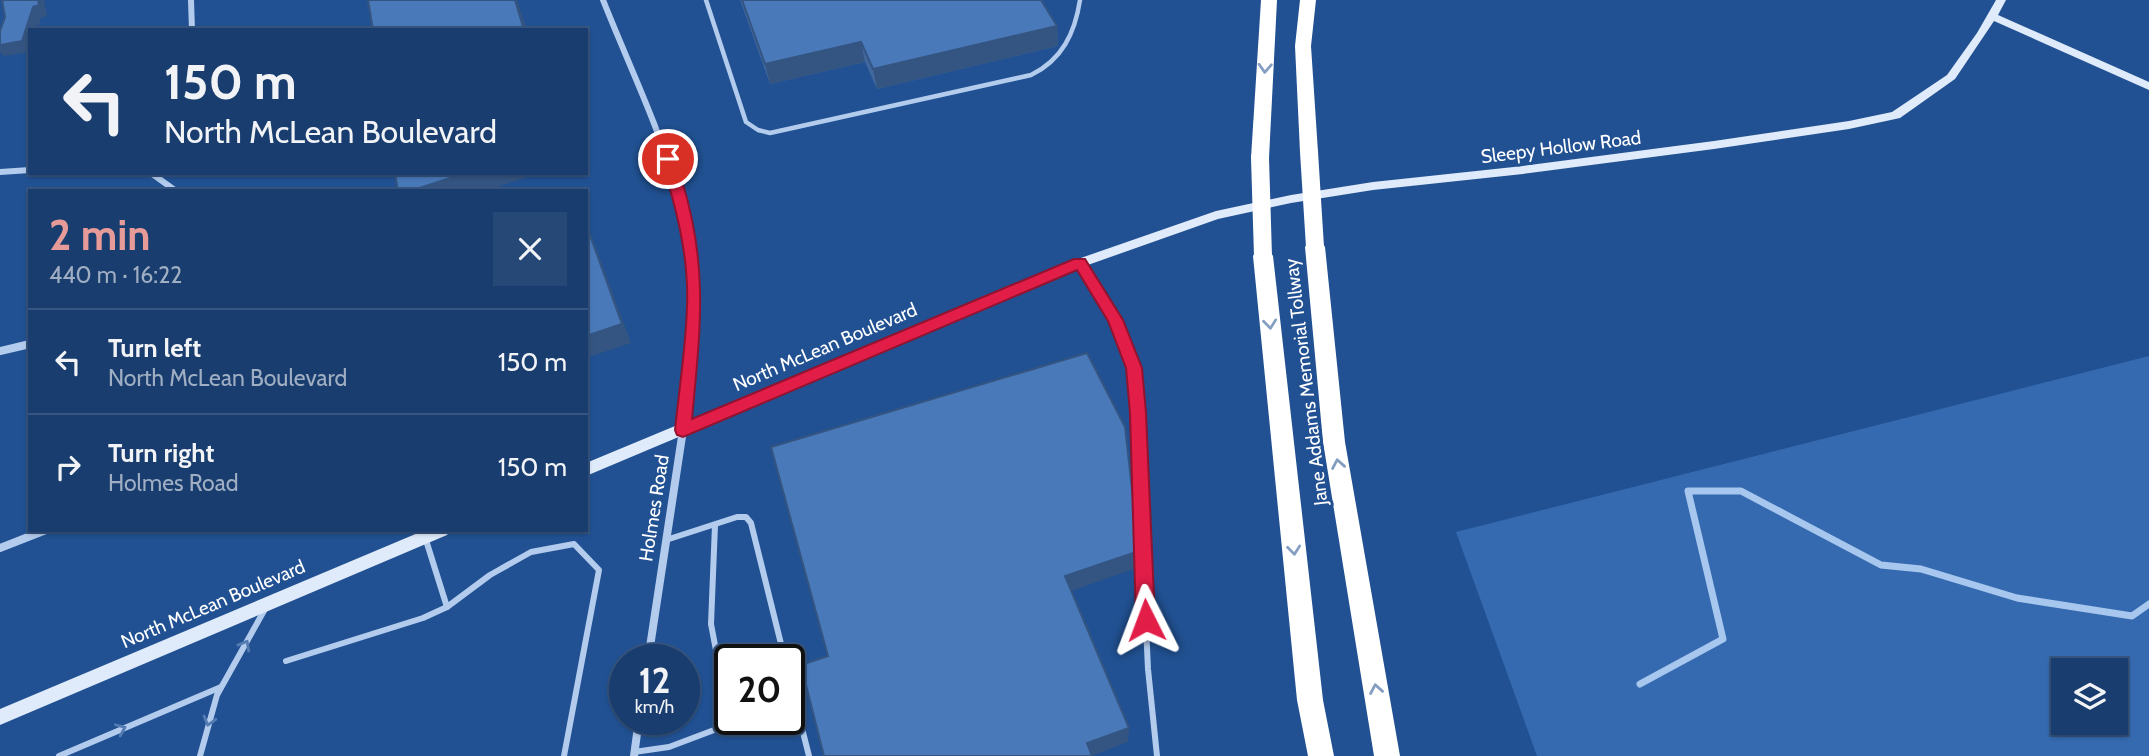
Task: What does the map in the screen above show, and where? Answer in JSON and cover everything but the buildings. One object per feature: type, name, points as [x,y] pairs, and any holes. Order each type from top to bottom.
[{"type":"highway","name":"Jane Addams Memorial Tollway","points":[[1269,0],[1260,158],[1263,256],[1310,700],[1321,756]]},
{"type":"highway","name":"Jane Addams Memorial Tollway","points":[[1308,0],[1303,46],[1309,152],[1315,247],[1334,442],[1387,756]]},
{"type":"street","points":[[191,0],[192,28]]},
{"type":"street","name":"Holmes Road","points":[[603,0],[678,187],[691,248],[695,306],[683,430],[650,644]]},
{"type":"street","name":"Sleepy Hollow Road","points":[[1080,263],[1216,215],[1291,199],[1373,186],[1714,145],[1849,125],[1896,115],[1951,77],[1982,34],[2001,0]]},
{"type":"street","points":[[1991,16],[2149,86]]},
{"type":"street","points":[[0,172],[28,170]]},
{"type":"street","points":[[154,175],[173,189]]},
{"type":"street","name":"North McLean Boulevard","points":[[588,469],[1080,263]]},
{"type":"street","points":[[0,351],[28,344]]},
{"type":"street","points":[[0,548],[41,532]]},
{"type":"street","name":"North McLean Boulevard","points":[[0,717],[437,532]]},
{"type":"street","points":[[634,754],[637,735]]},
{"type":"lane","points":[[706,0],[746,122],[758,130],[770,133],[1018,78],[1047,69],[1057,60],[1069,36],[1080,0]]},
{"type":"lane","points":[[1080,263],[1115,320],[1134,368],[1148,669],[1157,756]]},
{"type":"lane","points":[[666,540],[737,517],[746,517],[751,523],[781,644]]},
{"type":"lane","points":[[715,525],[711,624],[715,644]]},
{"type":"lane","points":[[425,537],[447,607]]},
{"type":"lane","points":[[286,661],[423,618],[447,607],[490,575],[531,552],[574,544],[599,570],[564,756]]},
{"type":"lane","points":[[200,756],[221,687],[268,604]]},
{"type":"lane","points":[[59,756],[221,687]]},
{"type":"lane","points":[[634,754],[669,747],[714,730]]},
{"type":"lane","points":[[803,735],[809,756]]},
{"type":"shaded area","points":[[2149,356],[2149,756],[1537,756],[1456,532]]},
{"type":"waterway","points":[[1640,684],[1723,639],[1688,491],[1741,491],[1881,565],[1921,569],[2017,598],[2132,616],[2149,604]]},
{"type":"route","points":[[668,159],[682,204],[694,281],[695,306],[683,430],[1080,263],[1121,331],[1134,368],[1146,620]]}]
